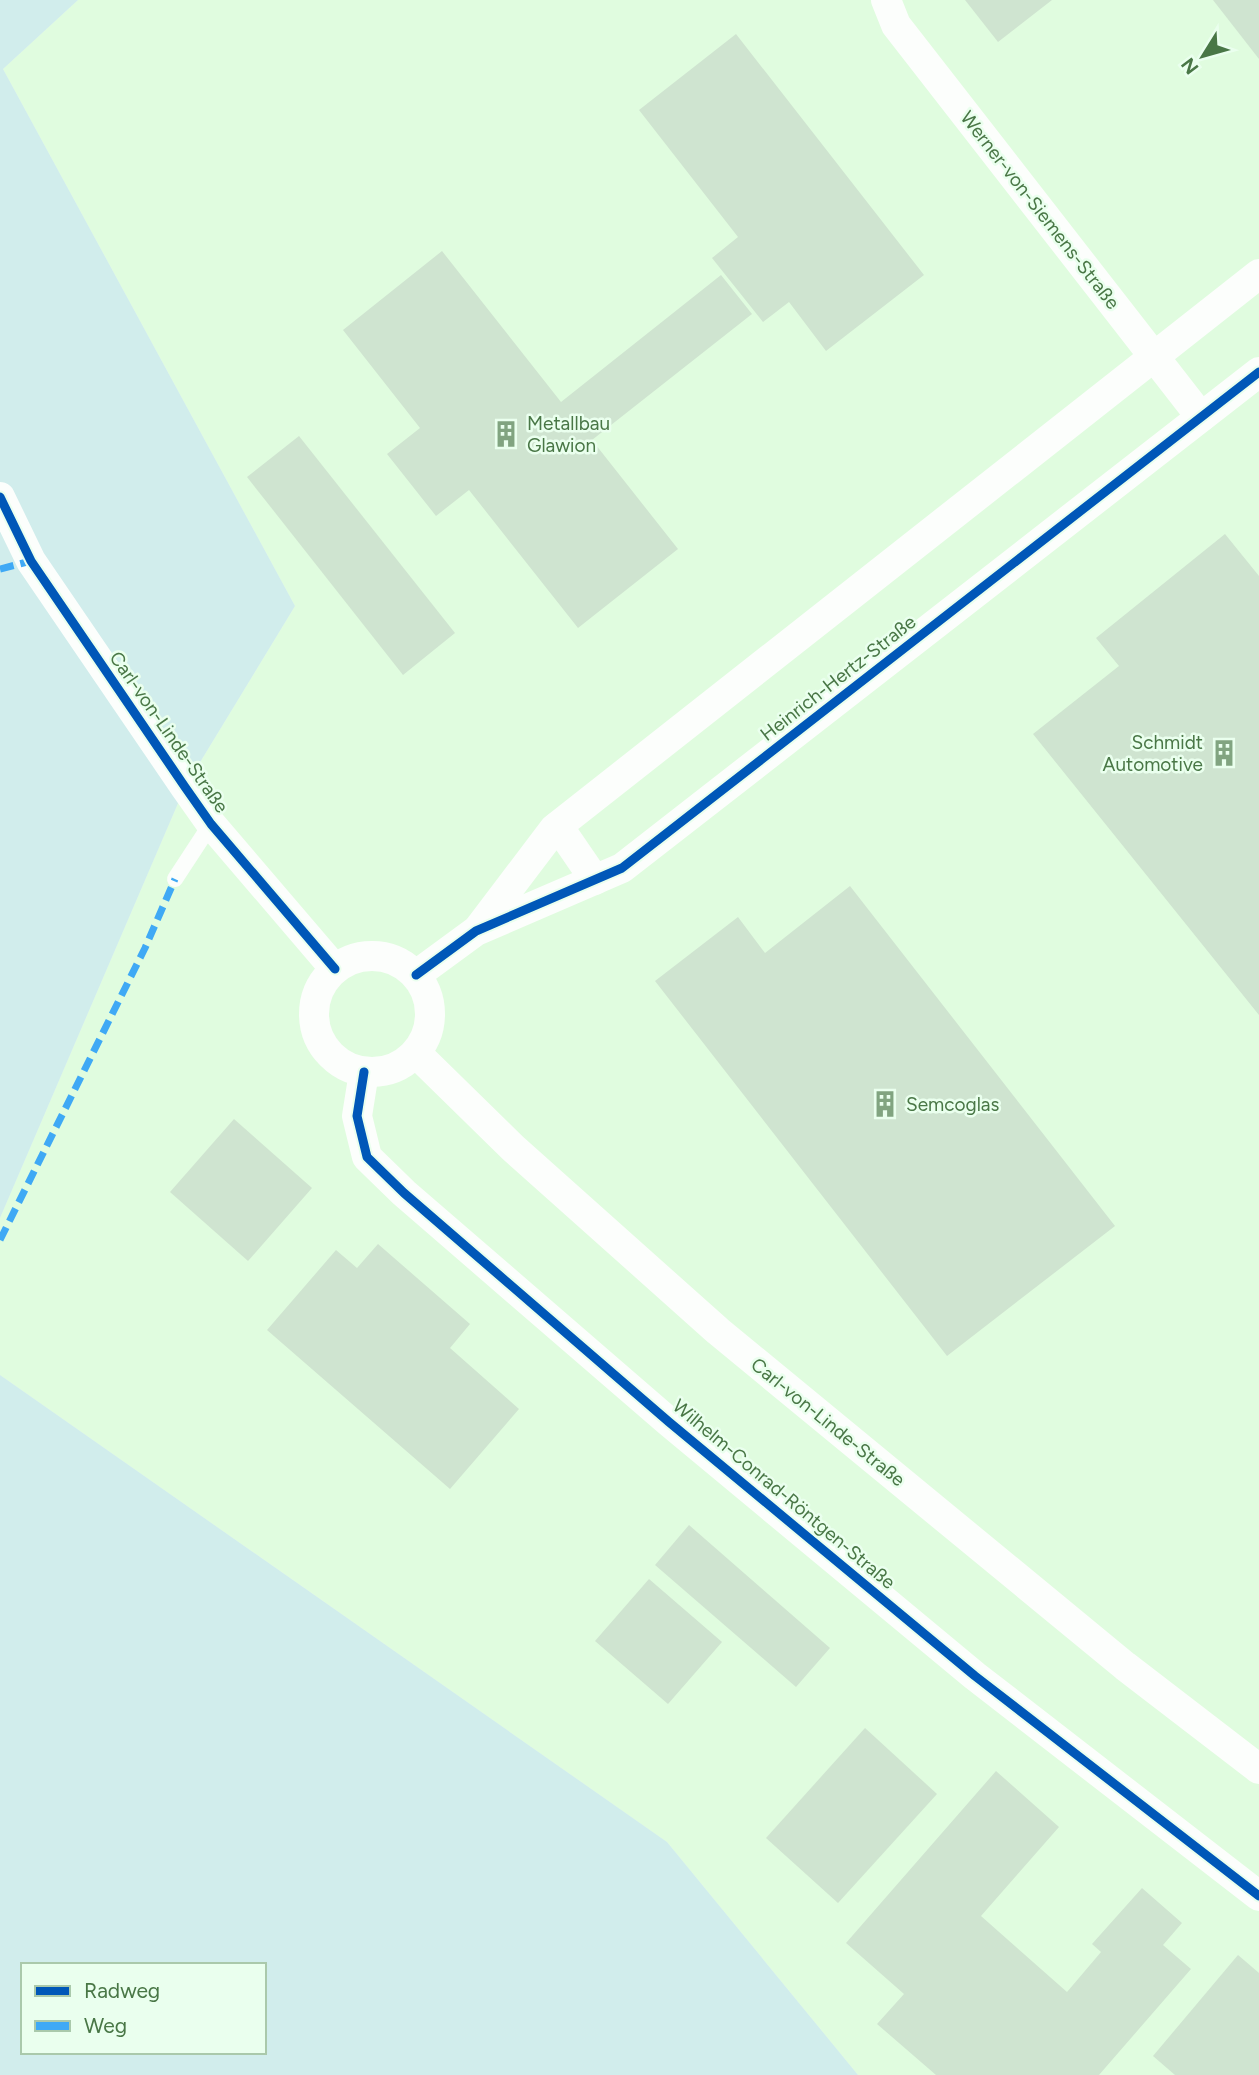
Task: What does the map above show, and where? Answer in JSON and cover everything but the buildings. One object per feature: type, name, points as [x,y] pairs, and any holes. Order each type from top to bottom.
[{"type":"street","name":"Werner-von-Siemens-Straße","points":[[886,0],[896,25],[1201,417]]},
{"type":"street","name":"Heinrich-Hertz-Straße","points":[[476,931],[558,826],[1259,274]]},
{"type":"street","name":"Heinrich-Hertz-Straße","points":[[416,975],[476,931],[622,868],[1259,372]]},
{"type":"street","name":"Carl-von-Linde-Straße","points":[[0,497],[31,561],[211,824],[335,969]]},
{"type":"street","points":[[558,826],[595,880]]},
{"type":"street","points":[[368,955],[386,957],[402,963],[416,975],[425,989],[430,1006],[430,1023],[425,1039],[416,1053],[401,1065],[384,1071],[364,1072],[346,1066],[330,1055],[320,1039],[314,1020],[315,1001],[322,983],[335,969],[350,959],[368,955]]},
{"type":"street","name":"Carl-von-Linde-Straße","points":[[416,1053],[513,1148],[718,1331],[1125,1666],[1259,1769]]},
{"type":"street","name":"Wilhelm-Conrad-Röntgen-Straße","points":[[364,1072],[357,1116],[367,1157],[404,1193],[669,1422],[975,1675],[1259,1896]]},
{"type":"lane","points":[[175,878],[211,824]]},
{"type":"shaded area","points":[[0,0],[78,0],[3,69],[295,606],[185,787],[0,1218]]},
{"type":"shaded area","points":[[78,0],[1259,0],[1259,2075],[858,2075],[667,1842],[0,1375],[0,1218],[185,787],[295,606],[3,69]]},
{"type":"shaded area","points":[[0,1375],[667,1842],[858,2075],[0,2075]]},
{"type":"marked path","points":[[0,569],[31,561]]},
{"type":"marked path","points":[[0,1240],[145,948],[175,879]]},
{"type":"cycle path","points":[[416,975],[476,931],[622,868],[1259,372]]},
{"type":"cycle path","points":[[0,497],[31,561],[211,824],[335,969]]},
{"type":"cycle path","points":[[364,1072],[357,1116],[367,1157],[404,1193],[669,1422],[975,1676],[1259,1896]]},
{"type":"place","name":"Metallbau Glawion","points":[[506,434]]},
{"type":"place","name":"Schmidt Automotive","points":[[1224,753]]},
{"type":"place","name":"Semcoglas","points":[[885,1104]]}]
